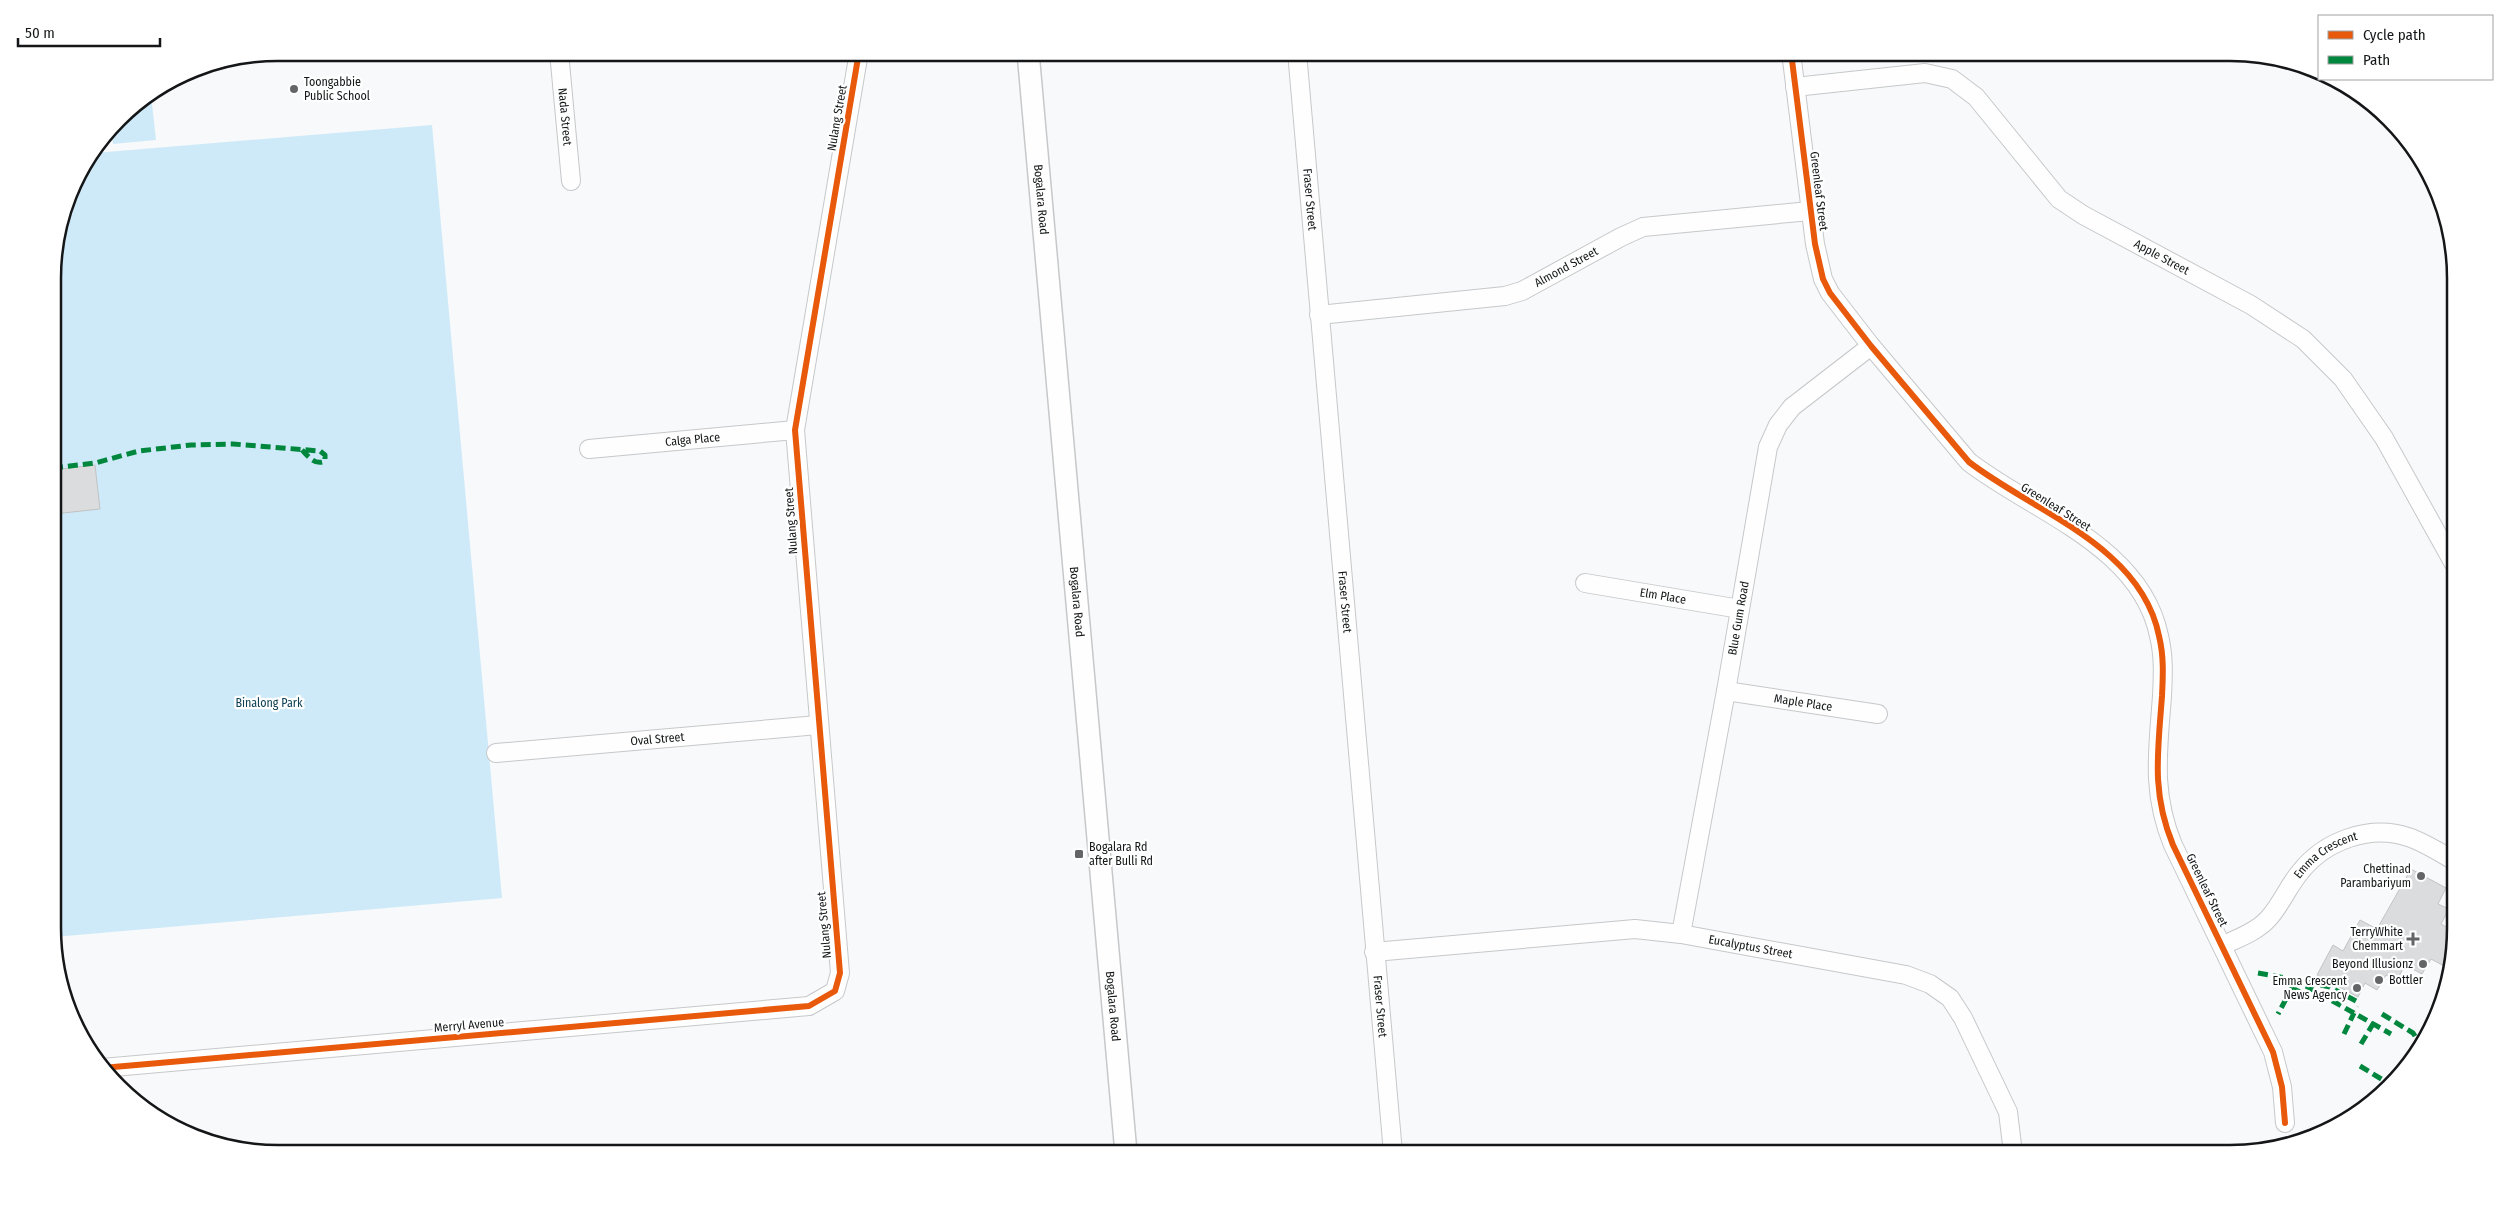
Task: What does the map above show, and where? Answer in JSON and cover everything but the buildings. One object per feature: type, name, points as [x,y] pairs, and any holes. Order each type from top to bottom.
[{"type":"street","name":"Nada Street","points":[[560,61],[571,181]]},
{"type":"street","name":"Nulang Street","points":[[835,991],[840,973],[795,430],[857,61]]},
{"type":"street","name":"Bogalara Road","points":[[1029,61],[1125,1145]]},
{"type":"street","name":"Fraser Street","points":[[1297,61],[1374,952],[1393,1145]]},
{"type":"street","name":"Greenleaf Street","points":[[1792,61],[1818,264],[1830,294],[1871,346],[1969,462],[2098,547],[2130,576],[2143,595],[2159,635],[2162,657],[2157,773],[2160,810],[2173,845],[2273,1052],[2282,1087],[2285,1123]]},
{"type":"street","name":"Apple Street","points":[[1795,87],[1925,74],[1952,79],[1976,97],[2059,199],[2083,216],[2251,305],[2303,339],[2343,379],[2384,438],[2447,546]]},
{"type":"street","name":"Almond Street","points":[[1319,315],[1505,296],[1522,291],[1643,227],[1810,212]]},
{"type":"street","name":"Blue Gum Road","points":[[1681,934],[1726,691],[1768,447],[1778,425],[1792,406],[1871,346]]},
{"type":"street","name":"Calga Place","points":[[589,449],[795,430]]},
{"type":"street","name":"Elm Place","points":[[1585,583],[1740,609]]},
{"type":"street","name":"Maple Place","points":[[1726,691],[1878,714]]},
{"type":"street","name":"Oval Street","points":[[496,753],[818,725]]},
{"type":"street","name":"Emma Crescent","points":[[2222,946],[2256,929],[2268,919],[2310,861],[2323,850],[2351,837],[2381,832],[2394,833],[2415,840],[2447,857]]},
{"type":"street","name":"Eucalyptus Street","points":[[1374,952],[1635,929],[1681,934],[1906,974],[1930,984],[1950,998],[1963,1018],[2008,1112],[2011,1145]]},
{"type":"street","name":"Merryl Avenue","points":[[112,1067],[809,1006],[835,991]]},
{"type":"path","points":[[2354,1012],[2358,1006]]},
{"type":"green space","points":[[152,102],[156,140],[113,144],[113,138],[115,135],[135,115]]},
{"type":"green space","name":"Binalong Park","points":[[432,125],[502,898],[62,936],[61,278],[65,236],[73,208],[90,170],[102,152]]},
{"type":"marked path","points":[[61,467],[95,463],[139,451],[191,445],[233,444],[320,451],[325,455],[325,461],[315,461],[302,450]]},
{"type":"marked path","points":[[2258,973],[2296,980],[2278,1014]]},
{"type":"marked path","points":[[2306,982],[2330,987],[2356,1001]]},
{"type":"marked path","points":[[2306,986],[2391,1034]]},
{"type":"marked path","points":[[2292,988],[2302,993]]},
{"type":"marked path","points":[[2344,1034],[2354,1013]]},
{"type":"marked path","points":[[2382,1014],[2413,1033],[2416,1039]]},
{"type":"marked path","points":[[2361,1044],[2376,1019]]},
{"type":"marked path","points":[[2360,1066],[2383,1080]]},
{"type":"cycle path","points":[[112,1067],[809,1006],[835,991],[840,973],[795,430],[857,61]]},
{"type":"cycle path","points":[[1792,61],[1815,244],[1823,279],[1830,293],[1871,346],[1969,462],[2082,534],[2108,555],[2131,578],[2148,605],[2161,644],[2163,674],[2158,771],[2161,807],[2166,826],[2173,845],[2273,1052],[2282,1087],[2285,1123]]},
{"type":"place","name":"Toongabbie Public School","points":[[294,89]]},
{"type":"place","name":"Bogalara Rd after Bulli Rd","points":[[1079,854]]},
{"type":"place","name":"Chettinad Parambariyum","points":[[2421,876]]},
{"type":"place","name":"TerryWhite Chemmart","points":[[2413,939]]},
{"type":"place","name":"Beyond Illusionz","points":[[2423,964]]},
{"type":"place","name":"Bottler","points":[[2379,980]]},
{"type":"place","name":"Emma Crescent News Agency","points":[[2357,988]]}]
